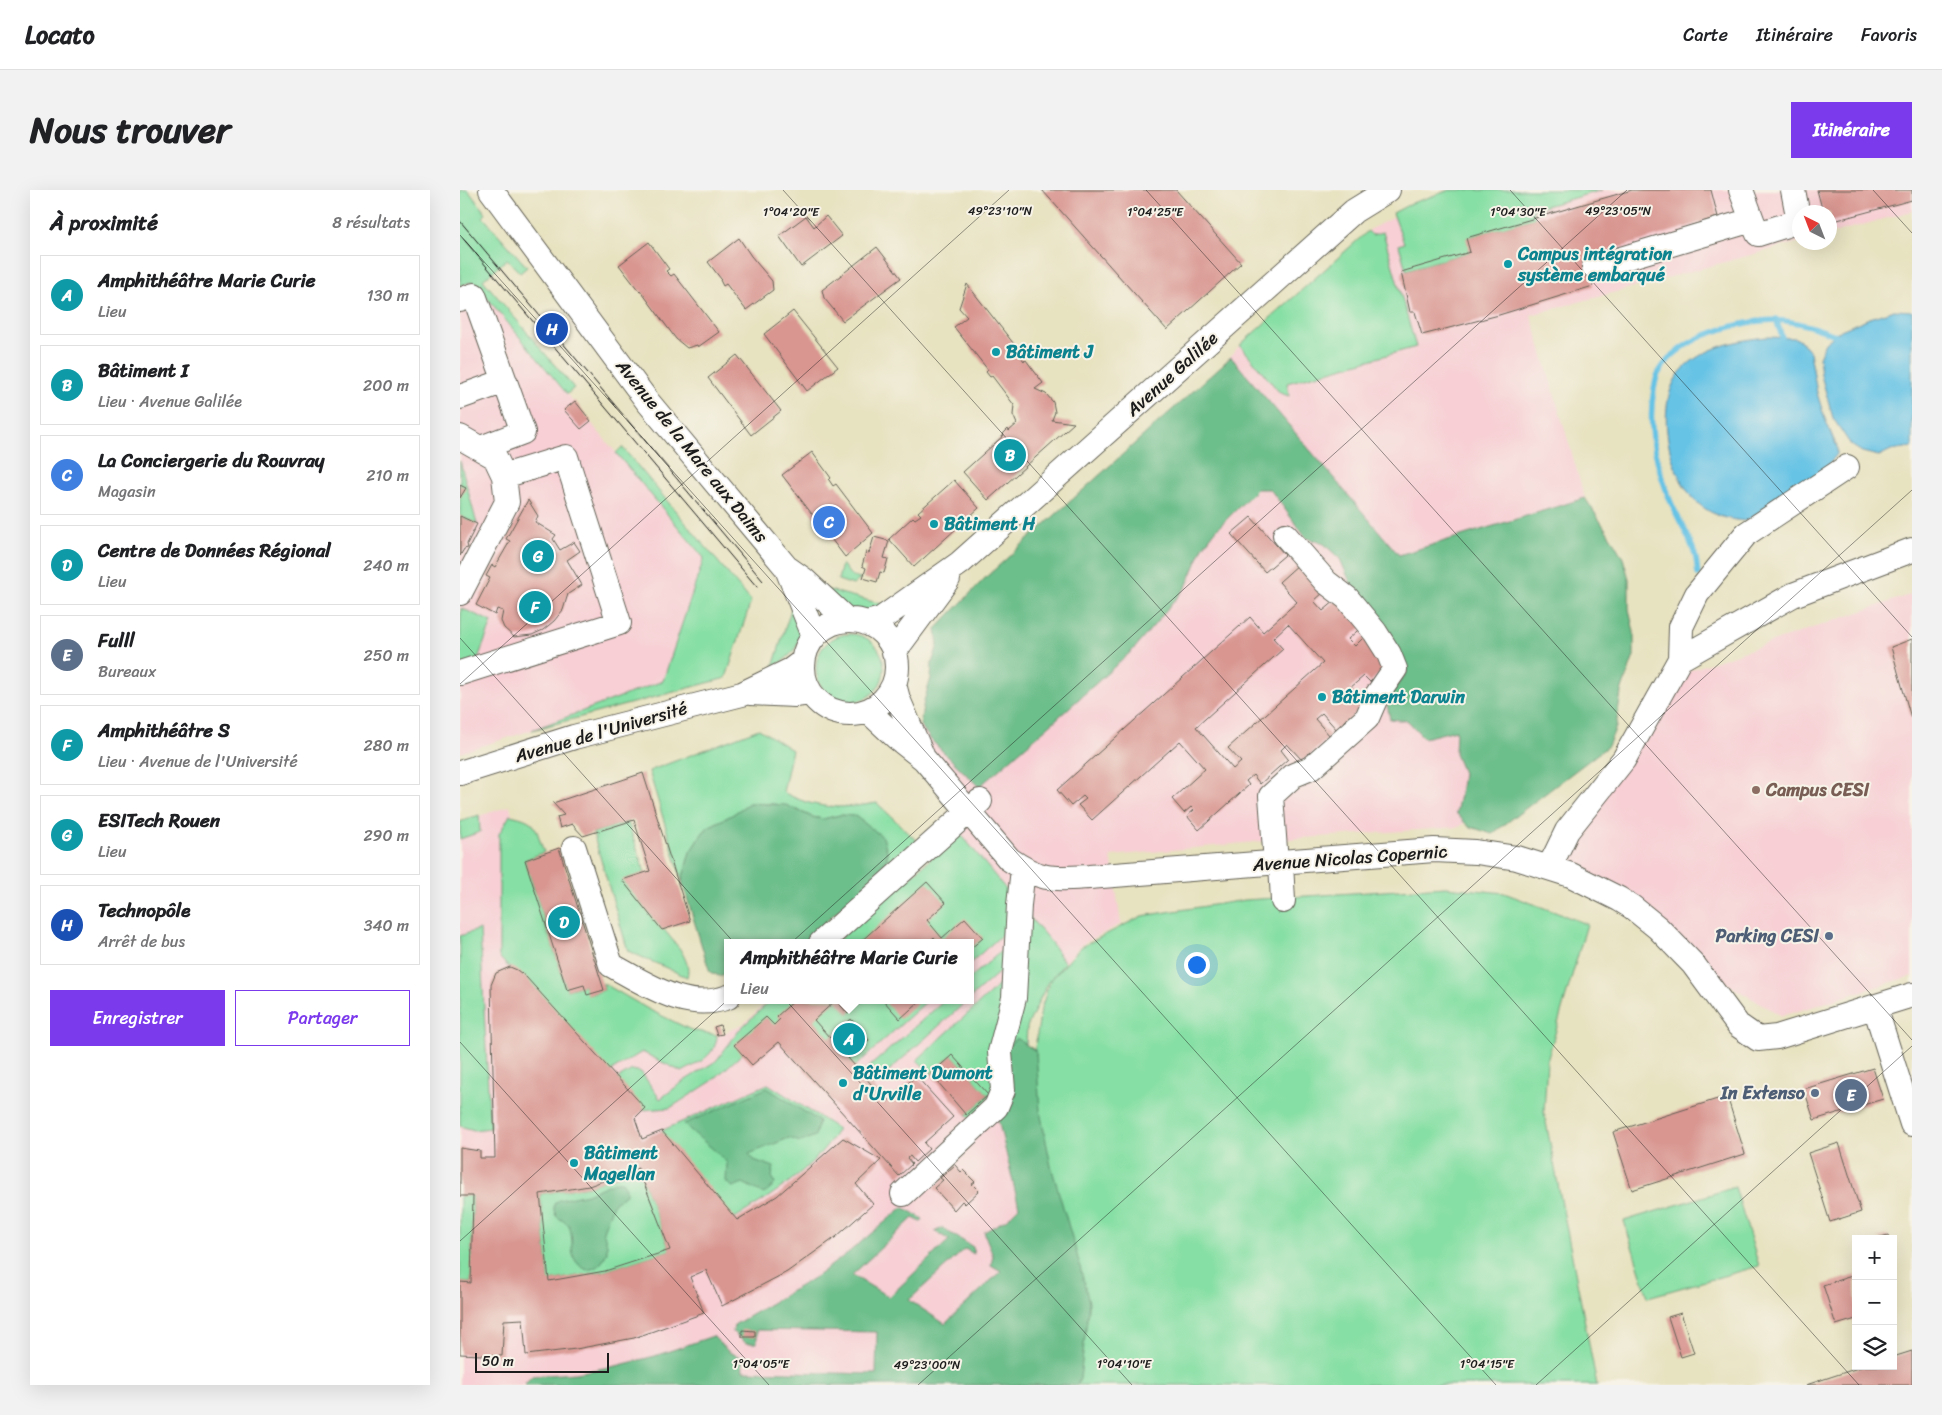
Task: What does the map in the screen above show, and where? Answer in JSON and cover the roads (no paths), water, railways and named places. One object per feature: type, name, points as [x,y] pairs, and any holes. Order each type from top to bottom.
[{"type":"street","name":"Avenue de la Mare aux Daims","points":[[491,190],[648,402],[786,567],[856,622]]},
{"type":"street","name":"Avenue Galilée","points":[[856,622],[881,619],[960,563],[1354,211],[1388,190]]},
{"type":"street","points":[[1741,190],[1758,234],[1799,221],[1793,190]]},
{"type":"street","points":[[1594,267],[1752,220]]},
{"type":"street","points":[[460,300],[474,295],[523,432],[481,448]]},
{"type":"street","points":[[460,397],[505,381]]},
{"type":"street","points":[[460,436],[495,457],[504,476],[507,502],[460,593]]},
{"type":"street","points":[[460,673],[620,623],[566,457],[504,476]]},
{"type":"street","points":[[1549,868],[1567,831],[1624,759],[1680,659],[1681,627],[1697,594],[1746,534],[1847,467]]},
{"type":"street","points":[[1283,901],[1271,796],[1294,775],[1311,768],[1367,718],[1378,694],[1395,669],[1389,654],[1375,632],[1347,598],[1326,582],[1285,535]]},
{"type":"street","points":[[1680,659],[1793,594],[1912,550]]},
{"type":"street","name":"Avenue Galilée","points":[[894,652],[960,563]]},
{"type":"street","name":"Avenue de la Mare aux Daims","points":[[786,567],[814,636]]},
{"type":"street","points":[[856,622],[878,630],[888,640],[894,652],[897,674],[888,695],[879,704],[868,711],[840,714],[827,709],[810,693],[803,672],[803,661],[807,648],[814,636],[824,628],[835,623],[856,622]]},
{"type":"street","name":"Avenue de l'Université","points":[[460,773],[574,737],[742,694],[791,670],[803,661]]},
{"type":"street","name":"Avenue Nicolas Copernic","points":[[894,684],[898,699],[924,759]]},
{"type":"street","name":"Avenue de l'Université","points":[[742,694],[810,693]]},
{"type":"street","name":"Avenue Nicolas Copernic","points":[[868,711],[896,737],[924,759],[974,806],[1009,859],[1023,869],[1038,876],[1060,878],[1434,850],[1476,852],[1517,858],[1571,875],[1632,907],[1658,928],[1699,970],[1738,1025],[1758,1039],[1777,1036],[1876,1007]]},
{"type":"street","points":[[824,939],[974,806]]},
{"type":"street","points":[[574,848],[611,965],[668,995],[696,1001],[715,1002],[724,999]]},
{"type":"street","points":[[903,1194],[996,1107],[1003,1090],[1000,1052],[1014,998],[1023,869]]},
{"type":"street","points":[[1912,995],[1876,1007],[1912,1124]]},
{"type":"water","points":[[1894,310],[1912,311],[1912,447],[1891,450],[1879,456],[1862,452],[1851,445],[1833,418],[1821,375],[1819,357],[1825,343],[1841,330]]},
{"type":"water","points":[[1767,337],[1795,338],[1801,341],[1810,352],[1817,393],[1825,419],[1837,447],[1837,454],[1826,468],[1746,521],[1734,520],[1716,515],[1705,509],[1689,493],[1679,477],[1672,459],[1668,439],[1666,419],[1668,400],[1674,383],[1691,361],[1722,346]]},
{"type":"waterway","points":[[1776,319],[1782,337]]},
{"type":"waterway","points":[[1698,574],[1693,548],[1670,500],[1654,445],[1652,403],[1658,374],[1675,353],[1690,343],[1714,332],[1747,323],[1775,320],[1789,321],[1835,335]]},
{"type":"tram line","points":[[460,221],[763,581]]},
{"type":"tram line","points":[[460,235],[757,587]]},
{"type":"place","name":"Campus intégration système embarqué","points":[[1508,264]]},
{"type":"place","name":"Technopôle","points":[[552,329]]},
{"type":"place","name":"Bâtiment J","points":[[996,352]]},
{"type":"place","name":"Bâtiment I","points":[[1010,455]]},
{"type":"place","name":"La Conciergerie du Rouvray","points":[[829,522]]},
{"type":"place","name":"Bâtiment H","points":[[934,524]]},
{"type":"place","name":"ESITech Rouen","points":[[538,556]]},
{"type":"place","name":"Amphithéâtre S","points":[[535,607]]},
{"type":"place","name":"Bâtiment Darwin","points":[[1322,697]]},
{"type":"place","name":"Campus CESI","points":[[1756,790]]},
{"type":"place","name":"Centre de Données Régional","points":[[564,922]]},
{"type":"place","name":"Parking CESI","points":[[1829,936]]},
{"type":"place","name":"Amphithéâtre Marie Curie","points":[[849,1039]]},
{"type":"place","name":"Bâtiment Dumont d'Urville","points":[[843,1083]]},
{"type":"place","name":"In Extenso","points":[[1815,1093]]},
{"type":"place","name":"Fulll","points":[[1851,1095]]},
{"type":"place","name":"Bâtiment Magellan","points":[[574,1163]]}]
